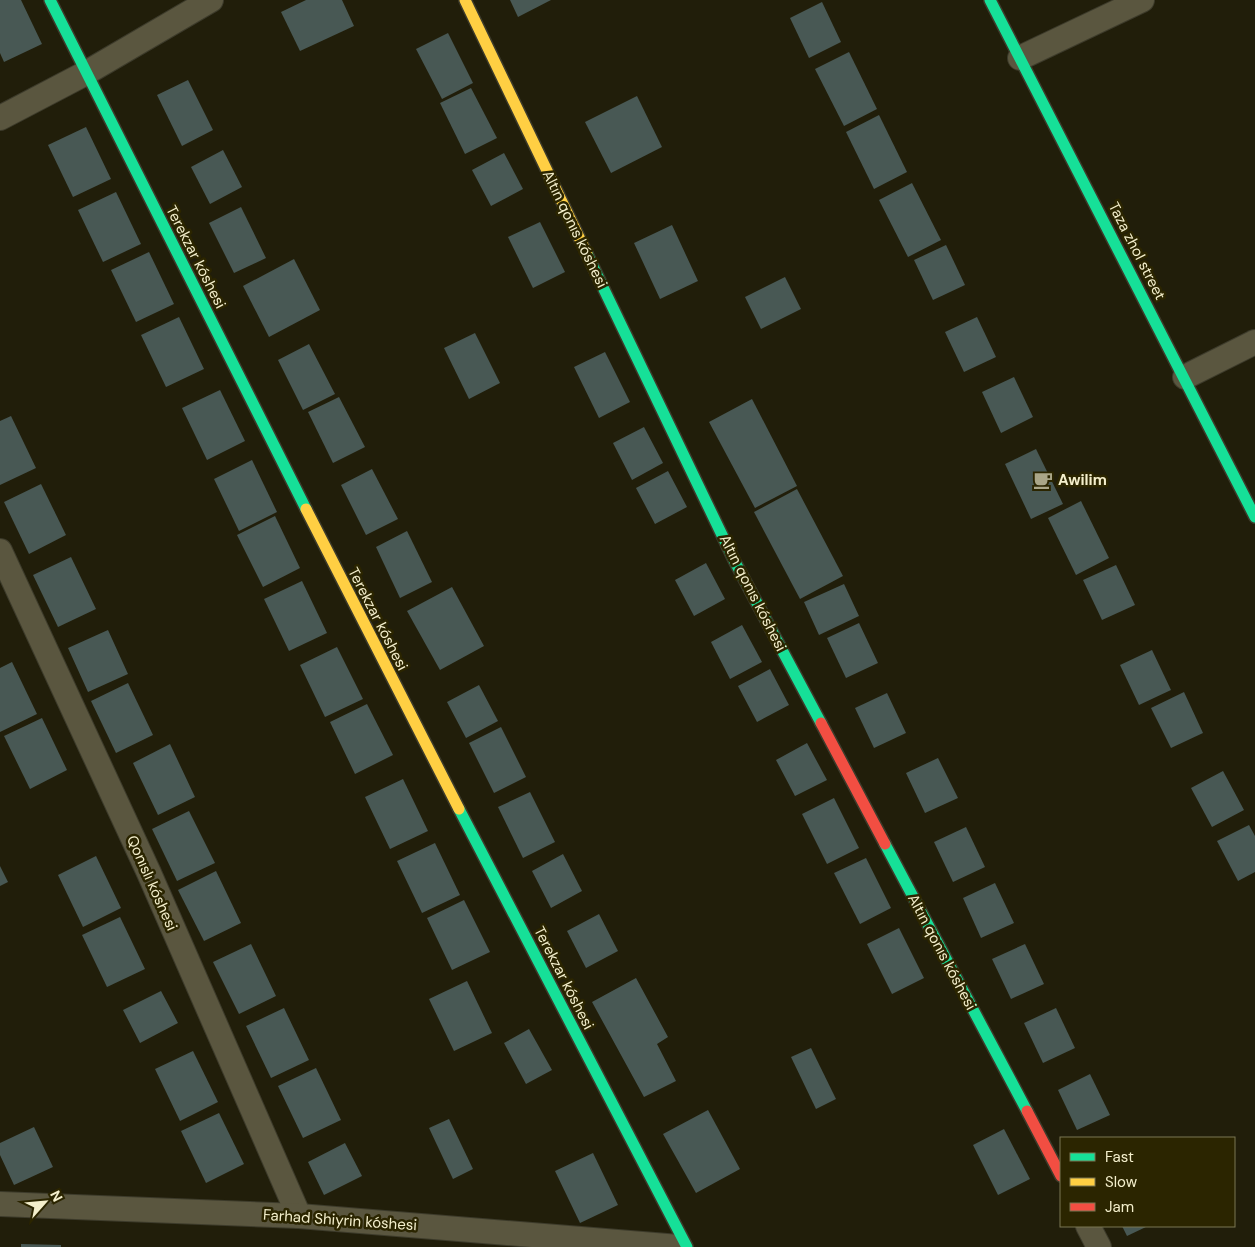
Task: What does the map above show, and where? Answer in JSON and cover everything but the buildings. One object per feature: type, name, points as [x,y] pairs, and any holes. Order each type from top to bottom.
[{"type":"street","name":"Terekzar kóshesi","points":[[50,0],[400,694],[687,1247]]},
{"type":"street","points":[[0,118],[86,73],[211,0]]},
{"type":"street","name":"Altın qonıs kóshesi","points":[[465,0],[735,562],[1060,1174]]},
{"type":"street","name":"Taza zhol street","points":[[990,0],[1185,377],[1255,517]]},
{"type":"street","points":[[1020,58],[1142,0]]},
{"type":"street","points":[[1185,377],[1255,342]]},
{"type":"street","name":"Qonıslı kóshesi","points":[[0,551],[149,874],[299,1216]]},
{"type":"street","name":"Farhad Shiyrin kóshesi","points":[[0,1204],[299,1216],[679,1247]]},
{"type":"street","points":[[1089,1227],[1099,1247]]},
{"type":"traffic: fast","points":[[50,0],[306,509]]},
{"type":"traffic: fast","points":[[990,0],[1255,517]]},
{"type":"traffic: fast","points":[[587,254],[735,562],[821,723]]},
{"type":"traffic: fast","points":[[459,809],[687,1247]]},
{"type":"traffic: fast","points":[[885,844],[1027,1111]]},
{"type":"traffic: slow","points":[[465,0],[587,254]]},
{"type":"traffic: slow","points":[[306,509],[459,809]]},
{"type":"traffic: jam","points":[[821,723],[885,844]]},
{"type":"traffic: jam","points":[[1027,1111],[1060,1174]]},
{"type":"place","name":"Awilim","points":[[1043,480]]}]
